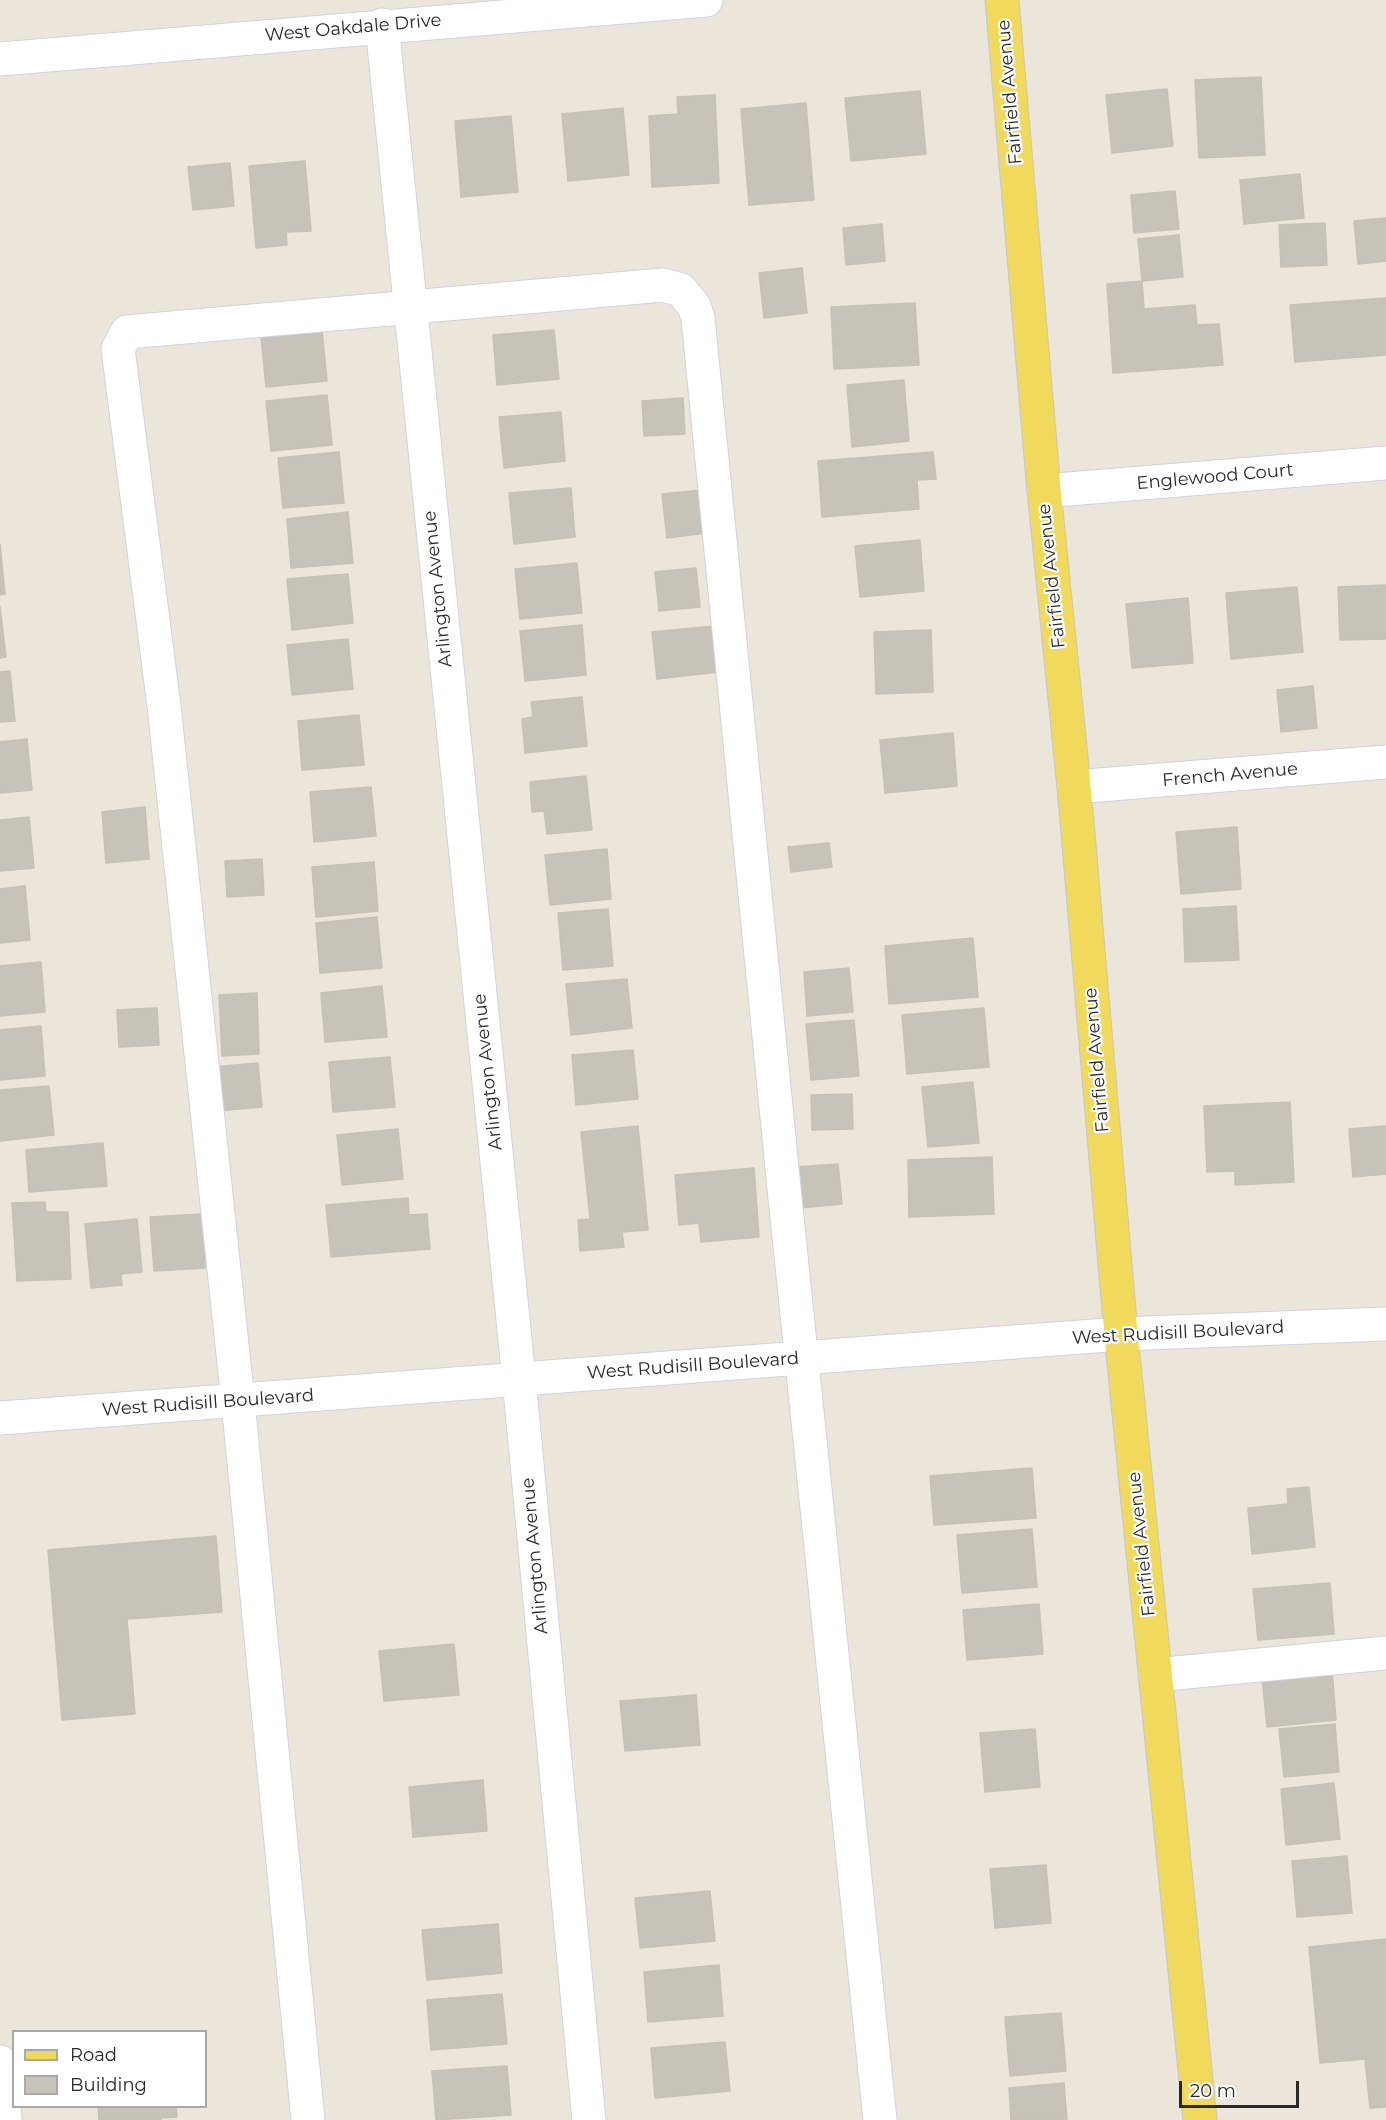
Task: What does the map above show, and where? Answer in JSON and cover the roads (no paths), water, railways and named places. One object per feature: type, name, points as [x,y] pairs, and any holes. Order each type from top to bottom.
[{"type":"main road","name":"Fairfield Avenue","points":[[1002,0],[1121,1335],[1200,2120]]},
{"type":"street","name":"West Oakdale Drive","points":[[0,59],[382,25],[706,0]]},
{"type":"street","name":"Arlington Avenue","points":[[382,25],[519,1379],[589,2120]]},
{"type":"street","points":[[308,2120],[238,1401],[164,706],[118,349],[127,332],[663,285],[681,290],[694,306],[698,318],[880,2120]]},
{"type":"street","name":"Englewood Court","points":[[1044,491],[1386,463]]},
{"type":"street","name":"French Avenue","points":[[1074,788],[1386,762]]},
{"type":"street","name":"West Rudisill Boulevard","points":[[0,1418],[1121,1335],[1386,1324]]},
{"type":"street","points":[[1155,1675],[1386,1653]]},
{"type":"street","points":[[0,2062],[5,2120]]}]
